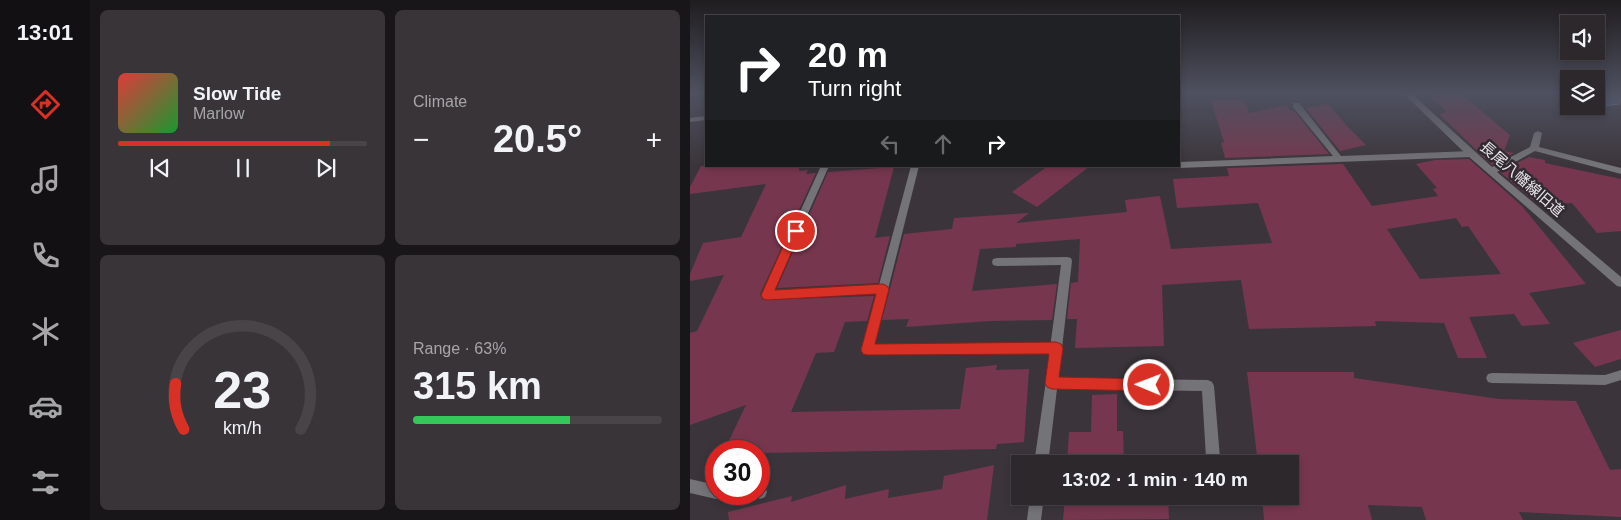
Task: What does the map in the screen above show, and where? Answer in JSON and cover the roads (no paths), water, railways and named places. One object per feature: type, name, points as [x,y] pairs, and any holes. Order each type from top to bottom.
[{"type":"street","points":[[1306,117],[1340,159]]},
{"type":"street","name":"長尾八幡線旧道","points":[[1432,117],[1471,154],[1621,283]]},
{"type":"street","points":[[690,120],[705,118]]},
{"type":"street","points":[[1534,148],[1538,133]]},
{"type":"street","points":[[1491,171],[1534,148],[1621,170]]},
{"type":"street","points":[[1180,164],[1471,154]]},
{"type":"street","points":[[825,167],[767,295],[883,289]]},
{"type":"street","points":[[915,167],[867,350],[1056,348]]},
{"type":"street","points":[[997,262],[1067,261],[1042,455]]},
{"type":"street","points":[[1492,378],[1606,380],[1621,375]]},
{"type":"street","points":[[1052,383],[1208,386],[1213,455]]},
{"type":"street","points":[[690,486],[705,489]]},
{"type":"street","points":[[1034,520],[1036,505]]}]
